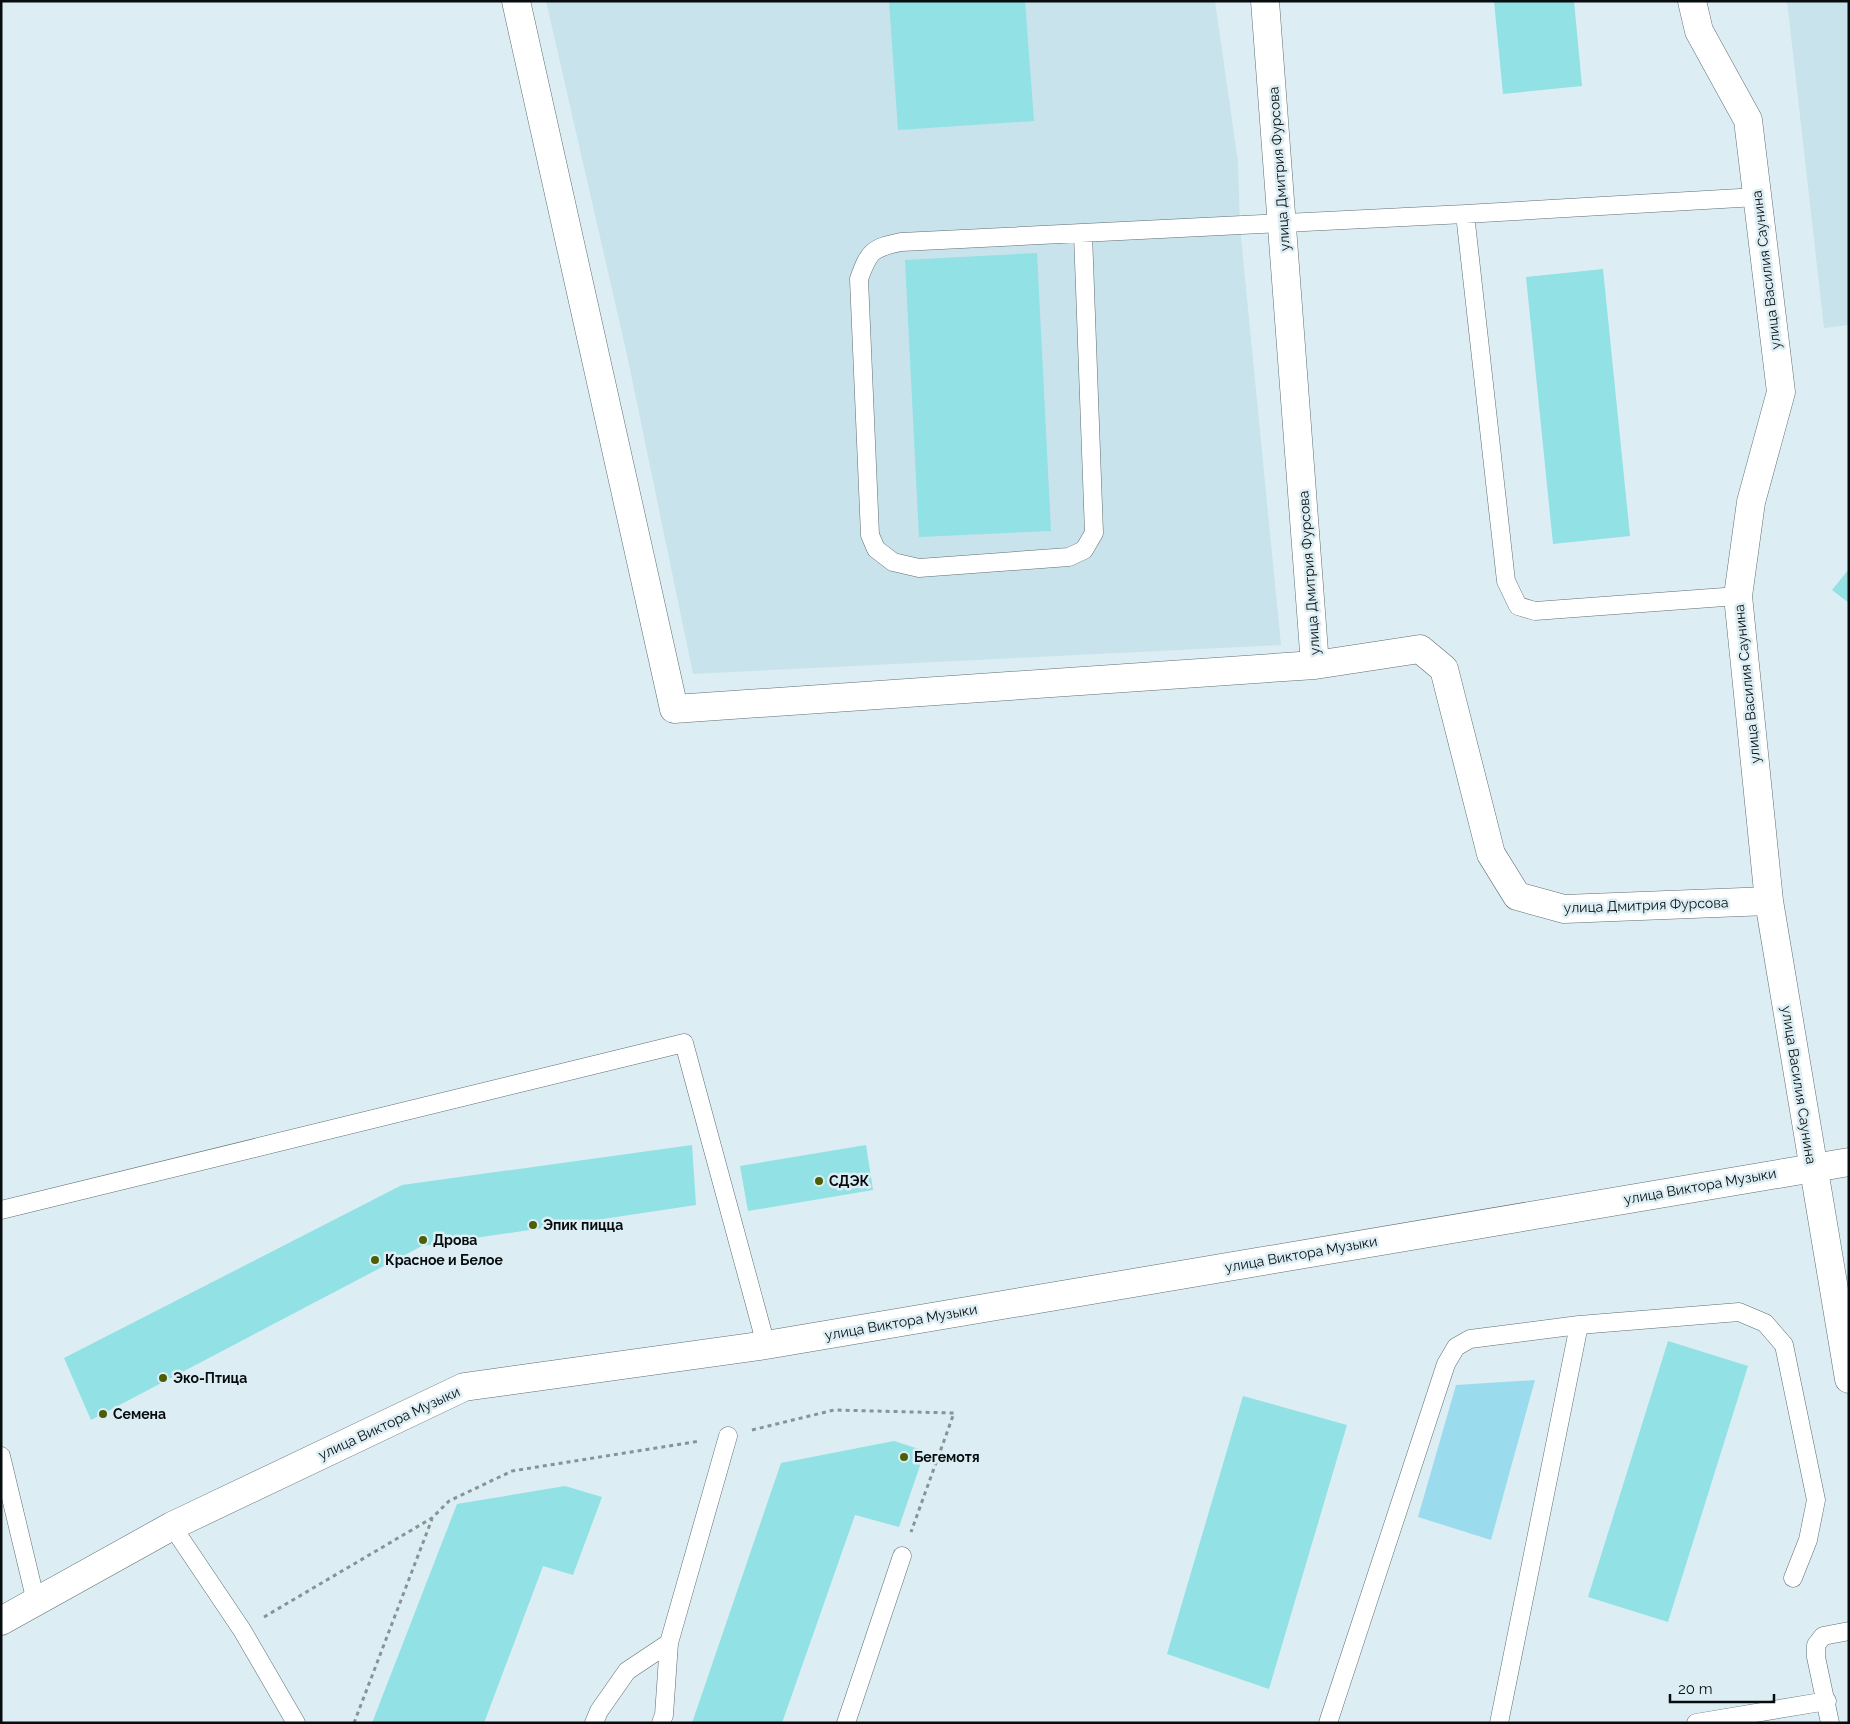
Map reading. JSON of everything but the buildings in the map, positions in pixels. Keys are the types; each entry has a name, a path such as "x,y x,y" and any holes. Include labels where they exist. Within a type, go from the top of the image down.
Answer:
{"street":[{"path":"516,1 674,709 1315,664"},
{"name":"улица Дмитрия Фурсова","path":"1266,1 1315,664 1420,649 1444,669 1491,854 1516,896 1564,909 1769,901"},
{"name":"улица Василия Саунина","path":"1692,1 1699,31 1748,120 1781,392 1751,502 1738,596 1769,901 1813,1167 1840,1272 1849,1379"},
{"name":"улица Виктора Музыки","path":"1,1621 172,1526 464,1387 766,1345 1849,1162"}],"lane":[{"path":"1083,234 1094,533 1084,550 1069,557 919,568 893,562 876,549 870,535 859,279 867,256 879,246 901,242 1283,225 1757,196"},
{"path":"1465,214 1506,581 1518,606 1535,611 1738,596"},
{"path":"1,1210 684,1044 766,1345"},
{"path":"1328,1723 1446,1364 1456,1347 1470,1338 1578,1326 1739,1312 1765,1324 1784,1345 1816,1500 1808,1540 1794,1578"},
{"path":"1499,1723 1578,1326"},
{"path":"661,1723 664,1715 669,1643 728,1436"},
{"path":"1,1456 36,1602"},
{"path":"172,1526 242,1630 296,1723"},
{"path":"846,1723 902,1556"},
{"path":"1830,1723 1827,1701 1816,1658 1816,1645 1823,1636 1849,1631"},
{"path":"594,1723 599,1711 626,1671 669,1643"},
{"path":"1696,1723 1827,1701"}],"path":[{"path":"242,1630 432,1518 449,1501 512,1471 728,1436 834,1410 954,1413 902,1556"},
{"path":"354,1723 432,1518"}],"shaded area":[{"path":"546,1 1215,1 1238,162 1240,227 1281,645 693,674 627,355"},
{"path":"1787,1 1849,1 1849,325 1824,328"},
{"path":"1535,1380 1491,1540 1418,1517 1456,1385"}],"place":[{"name":"СДЭК","path":"819,1181"},
{"name":"Эпик пицца","path":"533,1225"},
{"name":"Дрова","path":"423,1240"},
{"name":"Красное и Белое","path":"375,1260"},
{"name":"Эко-Птица","path":"163,1378"},
{"name":"Семена","path":"103,1414"},
{"name":"Бегемотя","path":"904,1457"}]}
